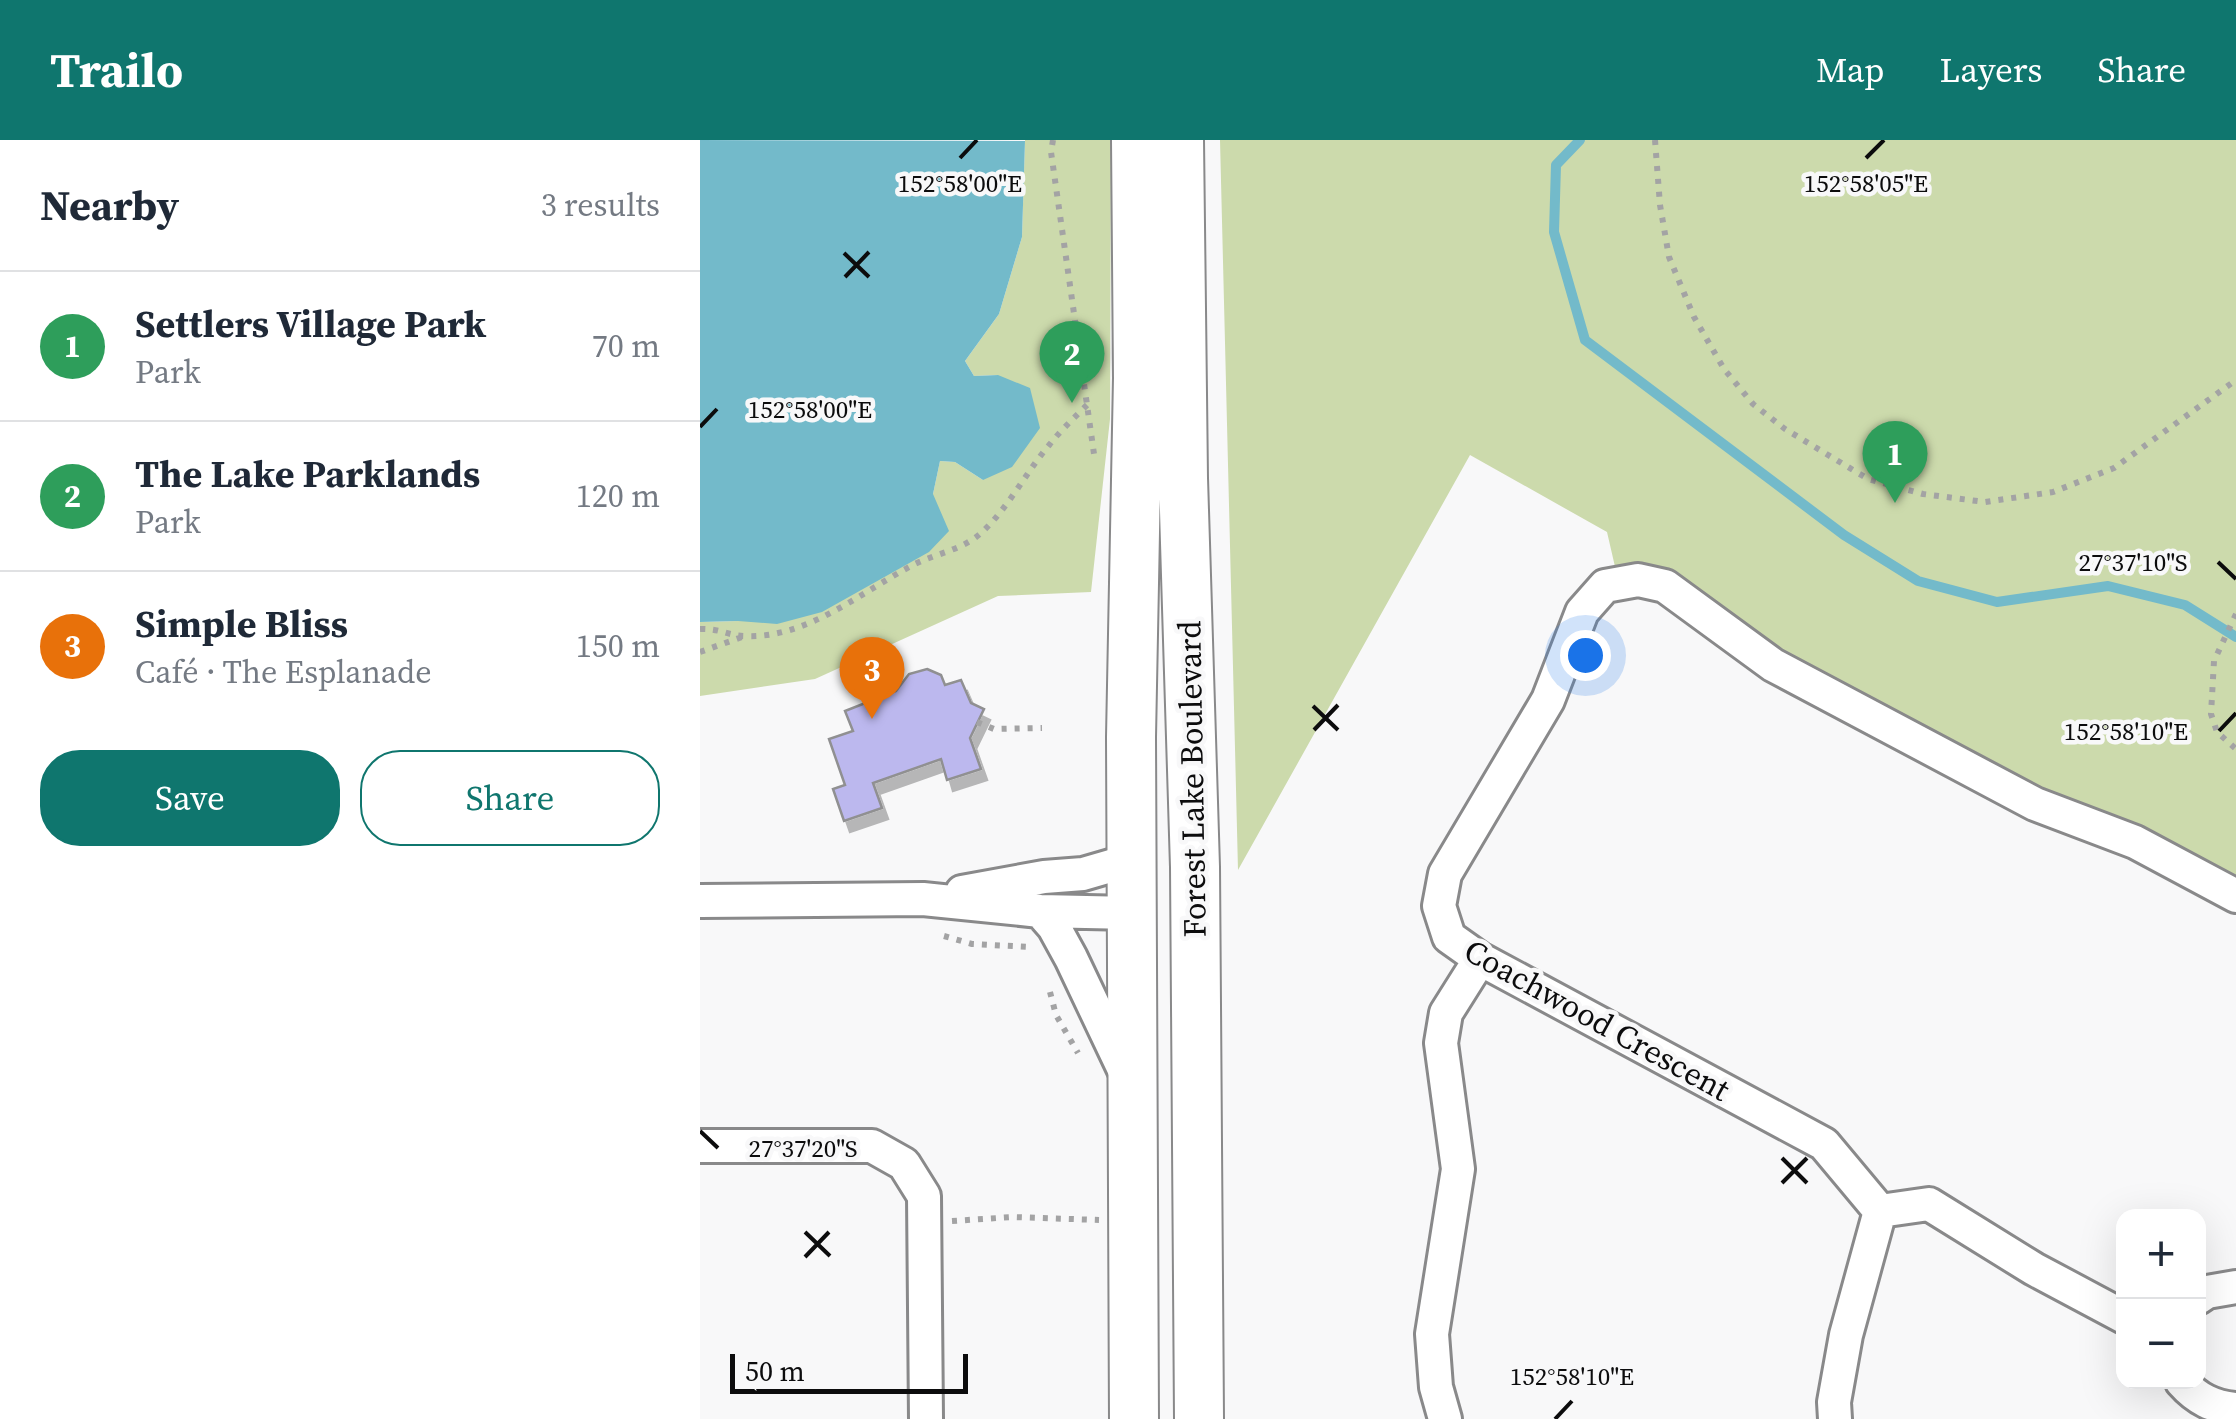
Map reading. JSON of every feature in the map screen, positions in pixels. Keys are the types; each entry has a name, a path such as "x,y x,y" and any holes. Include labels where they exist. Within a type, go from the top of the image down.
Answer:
{"main road":[{"name":"Forest Lake Boulevard","path":"1136,140 1138,378 1132,717 1164,888 1199,1419"},
{"name":"Forest Lake Boulevard","path":"1134,1419 1133,1090 1164,888 1183,478 1179,140"}],"street":[{"name":"Coachwood Crescent","path":"1880,1210 1824,1144 1480,958 1449,936 1439,906 1444,874 1548,700 1582,612 1605,586 1638,580 1665,586 1773,665 2035,804 2135,842 2236,896"},
{"path":"923,898 1083,874 1114,865 1164,888"},
{"path":"700,901 923,898 1040,911 1164,888"},
{"path":"1040,911 1054,926 1072,958 1133,1090"},
{"path":"1445,1419 1436,1387 1432,1334 1458,1169 1440,1043 1446,1013 1480,958"},
{"path":"700,1146 872,1146 904,1164 924,1196 926,1419"},
{"path":"1835,1419 1834,1402 1846,1335 1880,1210 1928,1204 2116,1313"},
{"path":"2206,1293 2236,1287"},
{"path":"2189,1389 2200,1400 2236,1409"}],"path":[{"path":"700,652 743,636 780,632 833,613 913,564 977,536 1050,443 1088,404 1050,140"},
{"path":"1655,140 1669,257 1694,318 1724,369 1753,404 1785,430 1868,480 1922,494 1985,502 2053,492 2114,468 2236,380"},
{"path":"2234,618 2214,662 2212,714 2218,732 2236,749"},
{"path":"700,629 716,628 743,636"},
{"path":"977,722 994,730 1042,728"},
{"path":"932,932 972,944 1036,948"},
{"path":"948,1233 952,1219 1013,1216 1108,1220"}],"green space":[{"path":"1025,140 1111,140 1110,419 1091,592 998,596 815,679 700,696 700,622 738,621 933,494 940,461 955,462 983,480 998,375 974,376 965,361 999,314 1022,237"},
{"path":"1220,140 2236,140 2236,896 2035,803 1665,586 1619,584 1607,532 1470,455 1238,870"}],"water":[{"path":"700,140 1025,141 1022,237 999,314 965,361 974,376 998,375 1030,388 1040,428 1012,467 983,480 955,462 940,461 933,494 949,531 929,552 822,612 777,624 700,622"}],"building":[{"path":"927,669 941,675 945,685 961,680 971,703 984,709 970,738 981,769 947,780 941,759 873,783 882,808 844,821 833,789 845,785 829,739 853,731 845,711 896,691 909,674"}],"waterway":[{"path":"1580,140 1556,165 1554,232 1585,340 1844,535 1918,581 1997,602 2108,586 2185,605 2236,637"}],"place":[{"name":"The Lake Parklands","path":"1072,403"},
{"name":"Settlers Village Park","path":"1895,503"},
{"name":"Simple Bliss","path":"872,719"}]}
